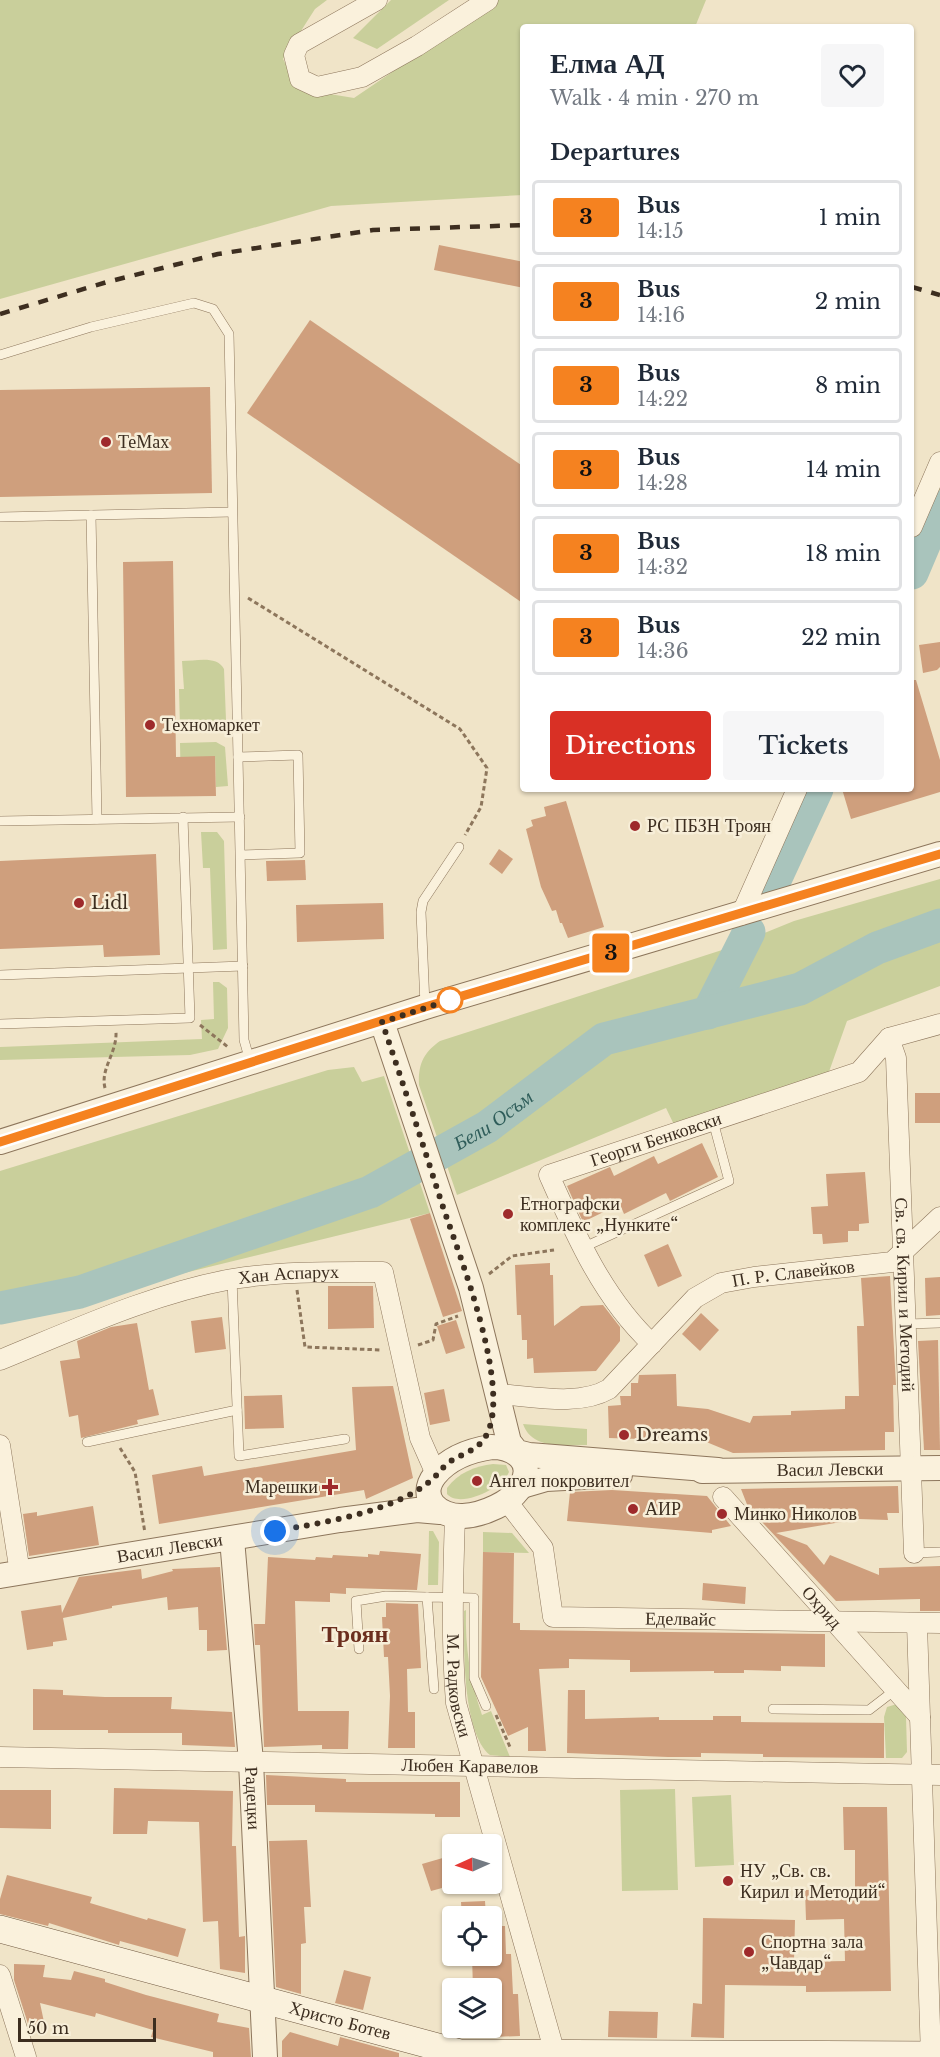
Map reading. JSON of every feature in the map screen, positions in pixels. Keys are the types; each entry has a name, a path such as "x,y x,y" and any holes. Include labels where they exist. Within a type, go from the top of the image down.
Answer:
{"main road":[{"name":"Христо Ботев","path":"0,1929 460,2053 934,2056"}],"street":[{"path":"377,0 299,44 294,55 300,79 317,87 362,77 417,46 488,0"},
{"path":"914,522 940,462"},
{"path":"741,915 796,792"},
{"path":"0,1142 425,1007 741,915 940,854"},
{"path":"382,1022 471,1288 505,1431 524,1462 526,1474 514,1493 478,1513 447,1514 431,1502 434,1478 457,1458 474,1451 506,1447 517,1452"},
{"path":"889,1038 940,1024"},
{"name":"Георги Бенковски","path":"652,1344 631,1325 582,1248 549,1175 859,1072 889,1038"},
{"name":"Св. св. Кирил и Методий","path":"889,1038 896,1058 914,1553"},
{"name":"П. Р. Славейков","path":"496,1394 580,1399 598,1396 609,1389 695,1298 721,1284 754,1277 892,1262 940,1217"},
{"name":"Хан Аспарух","path":"0,1360 99,1319 167,1295 232,1280 295,1274 383,1272 420,1438 434,1478"},
{"path":"474,1451 483,1441 492,1421 489,1360"},
{"path":"0,1445 10,1575"},
{"name":"Васил Левски","path":"517,1452 717,1470"},
{"name":"Васил Левски","path":"514,1493 546,1479 717,1470 940,1468"},
{"name":"Васил Левски","path":"340,1520 395,1501 434,1478"},
{"name":"Еделвайс","path":"514,1493 543,1548 553,1617 940,1623"},
{"name":"Охрид","path":"723,1497 920,1718"},
{"name":"Васил Левски","path":"10,1575 340,1520 417,1510 447,1514"},
{"name":"М. Радковски","path":"447,1514 456,1703 556,2055"},
{"name":"Радецки","path":"232,1539 251,1762 265,2057"},
{"path":"917,1624 920,1718 931,1775 934,2056"},
{"name":"Любен Каравелов","path":"0,1757 931,1775"},
{"path":"0,1975 26,2057"}],"lane":[{"path":"0,355 91,327 194,303 213,309 229,334 244,1040 249,1064"},
{"path":"0,517 232,512"},
{"path":"91,515 97,819"},
{"path":"238,757 297,755 300,853 241,855"},
{"path":"0,1024 190,1018 183,817"},
{"path":"0,820 240,817"},
{"path":"425,1007 421,912 423,901 459,847"},
{"path":"0,975 243,966"},
{"path":"582,1248 729,1181 713,1120"},
{"path":"232,1280 238,1456 345,1439"},
{"path":"906,1324 940,1323"},
{"path":"87,1442 237,1410"},
{"path":"914,1553 940,1552"},
{"path":"359,1649 356,1601 386,1596 474,1598 474,1678 486,1706"},
{"path":"427,1597 434,1689"},
{"path":"773,1709 868,1710 895,1690"}],"path":[{"path":"234,590 460,729 488,768 481,807 459,847"},
{"path":"190,1016 249,1064"},
{"path":"110,1107 102,1077 116,1045 115,1020"},
{"path":"471,1288 512,1256 554,1250"},
{"path":"295,1274 305,1347 400,1351"},
{"path":"433,1340 436,1324"},
{"path":"113,1436 135,1472 148,1552"},
{"path":"486,1706 494,1710 512,1750"}],"green space":[{"path":"0,0 327,0 315,9 283,59 299,89 354,98 498,0 706,0 696,24 520,24 520,195 331,206 0,299"},
{"path":"391,0 449,0 377,49 353,38"},
{"path":"940,465 940,523 914,584 914,526"},
{"path":"211,660 224,669 226,720 221,726 180,727 179,689 184,689 182,661"},
{"path":"216,742 225,747 228,786 216,787 215,756 181,793 180,743"},
{"path":"801,792 827,792 815,820 779,882 772,886 766,882"},
{"path":"201,832 217,832 224,841 227,949 213,950 210,868 203,868"},
{"path":"940,879 940,986 847,1021 825,1083 677,1131 666,1108 457,1195 419,1085 419,1071 423,1060 429,1050 440,1041 722,950 794,921"},
{"path":"213,982 219,982 227,988 228,1028 218,1049 190,1055 0,1060 0,1047 202,1039 201,1020 214,1019"},
{"path":"354,1067 362,1082 384,1076 430,1213 0,1318 0,1171 328,1070"},
{"path":"523,1424 587,1429 587,1445 559,1445 541,1442 527,1432"},
{"path":"506,1465 509,1472 499,1484 490,1490 481,1495 461,1499 447,1494 447,1488 462,1474 480,1466"},
{"path":"429,1531 433,1531 439,1542 438,1585 428,1585"},
{"path":"483,1532 512,1533 529,1553 483,1552"},
{"path":"466,1610 469,1663 478,1702 482,1715 491,1711 510,1757 490,1755 481,1744 474,1728 469,1709 465,1666 464,1611"},
{"path":"897,1704 906,1716 907,1752 902,1758 886,1758 884,1717 887,1707"},
{"path":"675,1789 678,1890 622,1891 620,1790"},
{"path":"731,1795 734,1865 695,1867 692,1797"}],"building":[{"path":"439,245 520,261 520,287 434,270"},
{"path":"310,320 520,464 520,601 247,413"},
{"name":"ТеМах","path":"210,387 212,493 0,497 0,390"},
{"name":"Техномаркет","path":"173,561 176,757 215,756 216,796 126,797 123,562"},
{"path":"940,642 940,667 937,670 923,673 919,645"},
{"path":"914,680 916,680 940,760 940,792 851,819 843,792 914,792"},
{"path":"566,801 604,927 568,938 556,910 552,911 541,887 526,829 533,826 531,820 546,816 544,807"},
{"path":"499,849 513,859 502,874 489,864"},
{"name":"Lidl","path":"156,854 160,955 104,957 103,945 0,949 0,861"},
{"path":"305,860 306,880 267,881 266,861"},
{"path":"383,903 384,939 297,942 296,905"},
{"path":"915,1093 940,1093 940,1123 915,1123"},
{"path":"702,1143 718,1177 670,1201 666,1193 624,1214 620,1204 583,1222 567,1186 610,1167 614,1176 654,1156 658,1164"},
{"path":"865,1172 869,1223 859,1224 859,1231 848,1231 848,1242 823,1244 822,1234 813,1234 811,1207 828,1206 826,1174"},
{"path":"430,1213 462,1311 443,1317 410,1219"},
{"path":"668,1244 682,1276 658,1287 644,1255"},
{"path":"550,1263 550,1275 553,1275 554,1326 581,1306 603,1305 620,1327 620,1341 596,1371 534,1373 533,1358 527,1359 527,1340 522,1340 521,1315 517,1315 515,1265"},
{"path":"890,1276 896,1385 893,1385 894,1432 885,1432 885,1450 733,1453 704,1441 609,1438 608,1406 621,1405 620,1396 631,1396 631,1383 638,1383 639,1375 676,1374 677,1406 708,1409 750,1423 753,1416 791,1415 791,1411 845,1409 845,1396 859,1396 857,1326 864,1326 861,1278"},
{"path":"940,1277 940,1315 926,1316 925,1278"},
{"path":"328,1286 373,1286 374,1328 328,1329"},
{"path":"701,1313 719,1330 700,1351 682,1334"},
{"path":"222,1317 226,1349 195,1353 191,1321"},
{"path":"456,1320 465,1348 446,1354 437,1326"},
{"path":"137,1323 149,1390 153,1389 159,1415 137,1420 138,1424 81,1438 78,1415 69,1417 60,1361 80,1358 77,1341 111,1327"},
{"path":"938,1340 940,1450 924,1450 918,1341"},
{"path":"393,1386 413,1478 366,1499 364,1490 159,1524 152,1475 202,1466 204,1476 356,1450 352,1387"},
{"path":"444,1389 450,1421 430,1425 424,1393"},
{"path":"282,1395 284,1428 245,1429 244,1396"},
{"path":"898,1486 899,1513 887,1513 888,1520 859,1519 776,1533 807,1545 824,1565 830,1555 879,1575 879,1568 940,1566 940,1611 920,1611 920,1599 836,1601 748,1507 741,1489"},
{"name":"АИР","path":"612,1490 707,1496 731,1526 712,1530 712,1533 567,1521 570,1492"},
{"path":"93,1506 99,1545 29,1556 23,1514 37,1512 37,1516"},
{"path":"380,1551 421,1554 417,1590 346,1588 346,1594 330,1593 330,1602 295,1601 298,1711 349,1711 348,1749 322,1749 322,1745 264,1747 260,1645 255,1645 254,1624 265,1624 268,1557 315,1560 316,1557 332,1558 333,1555 368,1557 368,1554 379,1555"},
{"path":"483,1552 514,1553 513,1623 520,1623 520,1630 825,1634 825,1667 781,1666 781,1671 744,1670 744,1673 630,1672 630,1660 569,1659 569,1668 539,1669 546,1751 528,1751 528,1727 508,1736 481,1677"},
{"path":"220,1567 227,1650 207,1651 207,1630 199,1630 198,1607 168,1610 167,1597 112,1606 112,1608 63,1618 67,1640 53,1642 53,1646 27,1650 21,1611 61,1605 62,1613 79,1577 141,1569 142,1579 173,1571 172,1569"},
{"path":"703,1583 746,1587 745,1604 702,1600"},
{"path":"386,1603 418,1604 421,1668 407,1669 408,1712 415,1712 415,1748 388,1748 390,1696 388,1657 384,1657 382,1617 386,1617"},
{"path":"33,1689 63,1690 63,1695 172,1697 171,1709 232,1712 235,1747 182,1745 182,1733 33,1730"},
{"path":"568,1690 585,1690 585,1719 659,1717 659,1720 713,1720 713,1716 741,1716 741,1722 884,1723 884,1758 763,1757 763,1754 701,1753 701,1757 668,1757 567,1753"},
{"path":"266,1775 346,1779 346,1782 460,1782 460,1817 435,1817 435,1814 315,1812 315,1805 267,1805"},
{"path":"114,1788 233,1791 232,1846 236,1846 239,1937 245,1936 245,1973 220,1969 218,1921 203,1922 199,1822 148,1821 147,1834 113,1834"},
{"path":"0,1790 51,1790 51,1829 0,1828"},
{"path":"843,1807 887,1807 891,1991 806,1992 806,1986 725,1985 724,2038 691,2037 693,2003 702,2004 703,1918 795,1920 794,1962 845,1961 844,1919 806,1920 805,1890 855,1889 855,1850 844,1850"},
{"path":"307,1840 311,1907 304,1907 306,1943 301,1944 301,1994 276,1987 269,1841"},
{"path":"442,1858 442,1888 431,1891 422,1864"},
{"path":"7,1875 92,1897 90,1903 186,1929 178,1957 120,1941 119,1945 49,1923 48,1926 0,1914 0,1899"},
{"path":"485,1901 485,1906 461,1906 461,1902"},
{"path":"502,1926 505,1926 506,1954 511,1954 513,1994 518,1994 520,2036 502,2037 502,1978 473,1978 472,1966 502,1966"},
{"path":"14,1964 45,1965 43,1977 71,1980 74,1971 105,1979 105,1982 146,1995 219,2014 217,2022 249,2028 251,2057 213,2057 213,2052 151,2037 153,2030 96,2013 95,2017 40,2003 44,2022 30,2030 14,1980"},
{"path":"344,1970 371,1977 363,2010 335,2003"},
{"path":"609,2011 658,2012 657,2038 608,2037"},
{"path":"290,2032 338,2046 340,2037 399,2053 399,2057 282,2057 282,2041"}],"waterway":[{"path":"914,568 940,507"},
{"path":"774,882 816,792"},
{"name":"Бели Осъм","path":"0,1308 80,1292 370,1192 487,1127 604,1039 800,989 877,948 940,925"},
{"path":"708,1013 749,932"}],"railway":[{"path":"0,314 107,282 218,254 373,230 520,225"},
{"path":"914,288 940,295"}],"bus line":[{"name":"3","path":"0,1142 425,1007 741,915 940,854"}],"place":[{"name":"ТеМах","path":"106,442"},
{"name":"Техномаркет","path":"150,725"},
{"name":"РС ПБЗН Троян","path":"635,826"},
{"name":"Lidl","path":"79,903"},
{"name":"Етнографски комплекс „Нунките“","path":"508,1214"},
{"name":"Dreams","path":"624,1435"},
{"name":"Ангел покровител","path":"477,1481"},
{"name":"Марешки","path":"330,1487"},
{"name":"АИР","path":"633,1509"},
{"name":"Минко Николов","path":"722,1514"},
{"name":"НУ „Св. св. Кирил и Методий“","path":"728,1881"},
{"name":"Спортна зала „Чавдар“","path":"749,1952"}],"district":[{"name":"Троян","path":"355,1633"}],"route":[{"path":"275,1531 340,1520 413,1493 431,1482 446,1465 474,1451 483,1441 492,1421 489,1360 477,1309 382,1022 450,1000"}]}
